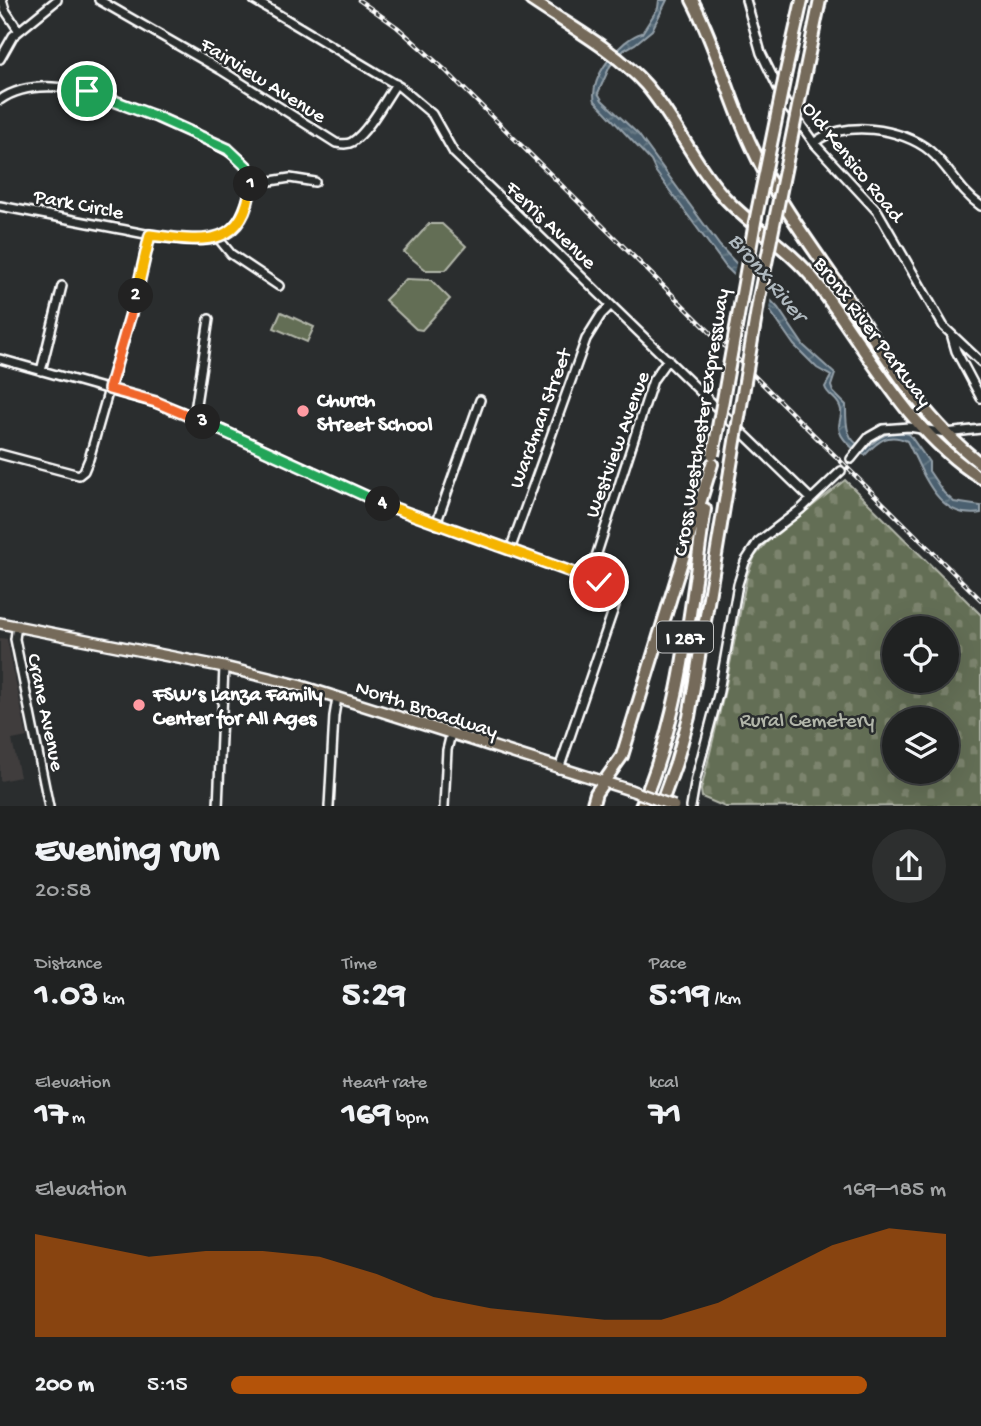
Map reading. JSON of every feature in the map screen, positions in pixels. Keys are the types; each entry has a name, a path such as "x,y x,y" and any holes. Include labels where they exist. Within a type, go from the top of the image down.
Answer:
{"highway":[{"name":"Bronx River Parkway","path":"531,0 602,48 629,69 654,95 699,165 726,199 788,251 810,275 880,374 925,431 953,459 981,478"},
{"name":"Bronx River Parkway","path":"692,0 712,42 750,143 775,192 916,398 946,433 981,464"},
{"name":"Cross Westchester Expressway","path":"641,806 660,757 672,712 712,459 754,222 802,0"},
{"name":"Cross Westchester Expressway","path":"660,806 677,763 689,717 759,298 820,0"},
{"path":"592,806 596,793 622,756 712,459"}],"main road":[{"name":"North Broadway","path":"0,623 224,667 298,685 675,806"}],"street":[{"path":"2,0 5,10 19,31"},
{"path":"0,59 7,44 19,31 57,0"},
{"name":"Fairview Avenue","path":"99,0 221,70 327,139 339,144 353,141 396,84"},
{"name":"Ferris Avenue","path":"254,0 396,84 432,114 454,153 463,163 811,499"},
{"name":"Old Kensico Road","path":"746,0 754,33 770,75 786,104 814,143 878,212 944,327 981,362"},
{"path":"0,100 22,91 47,88 87,91 228,149 247,167 251,184 242,214 231,229 218,238 231,254 279,286"},
{"path":"814,143 830,133 851,129 889,132 911,139 930,151 962,190 981,206"},
{"path":"251,184 290,178 315,181"},
{"name":"Park Circle","path":"0,206 150,235 205,240 218,238"},
{"path":"0,454 51,468 82,473 89,459 134,302 150,235"},
{"path":"41,371 62,286"},
{"name":"Wardman Street","path":"510,550 586,340 611,304"},
{"path":"194,417 209,319"},
{"name":"Old Kensico Road","path":"952,336 956,351 981,398"},
{"path":"0,359 156,402 361,495 589,578 607,587 613,595 615,605 559,769"},
{"name":"Westview Avenue","path":"589,578 653,380 668,359"},
{"path":"436,524 480,400"},
{"path":"853,457 874,433 883,429 909,427 946,433 981,429"},
{"path":"691,806 719,691 738,584 745,562 758,542 841,471"},
{"name":"Crane Avenue","path":"17,625 15,639 49,806"},
{"path":"218,806 224,667"},
{"path":"329,806 337,698"},
{"path":"444,806 447,750 451,734"}],"shaded area":[{"path":"0,638 7,639 27,737 12,740 20,777 0,781"}],"green space":[{"path":"429,224 442,224 466,246 446,270 426,270 404,252"},
{"path":"406,279 431,280 450,299 422,330 416,329 385,300"},
{"path":"281,312 314,327 307,342 274,328"},
{"name":"Rural Cemetery","path":"845,480 981,615 981,806 723,806 702,797 701,790 725,690 747,576 755,556 766,543"}],"water":[{"path":"659,0 667,0 652,30 624,50 610,66 598,93 602,100 638,134 720,246 778,308 804,346 835,374 831,386 833,392 846,405 847,425 854,441 865,449 885,435 909,434 929,462 929,471 944,493 954,502 981,506 981,513 966,513 942,502 926,479 907,441 894,437 884,439 865,455 848,444 840,431 840,406 825,387 831,376 817,368 794,345 768,308 726,267 656,172 651,161 595,101 596,82 601,71 616,51 642,33 658,8"}],"pier":[{"path":"737,259 772,296 769,315 733,279"}],"railway":[{"path":"359,0 397,27 445,70 981,600"}],"place":[{"name":"Church Street School","path":"303,411"},
{"name":"FSW’s Lanza Family Center for All Ages","path":"139,705"}],"route":[{"path":"87,91 157,117 228,149 241,159 251,179 250,192 242,214 225,235 205,240 150,235 109,389 182,412 386,505 599,582"}],"water label":[{"name":"Bronx River","path":"769,276"}]}
